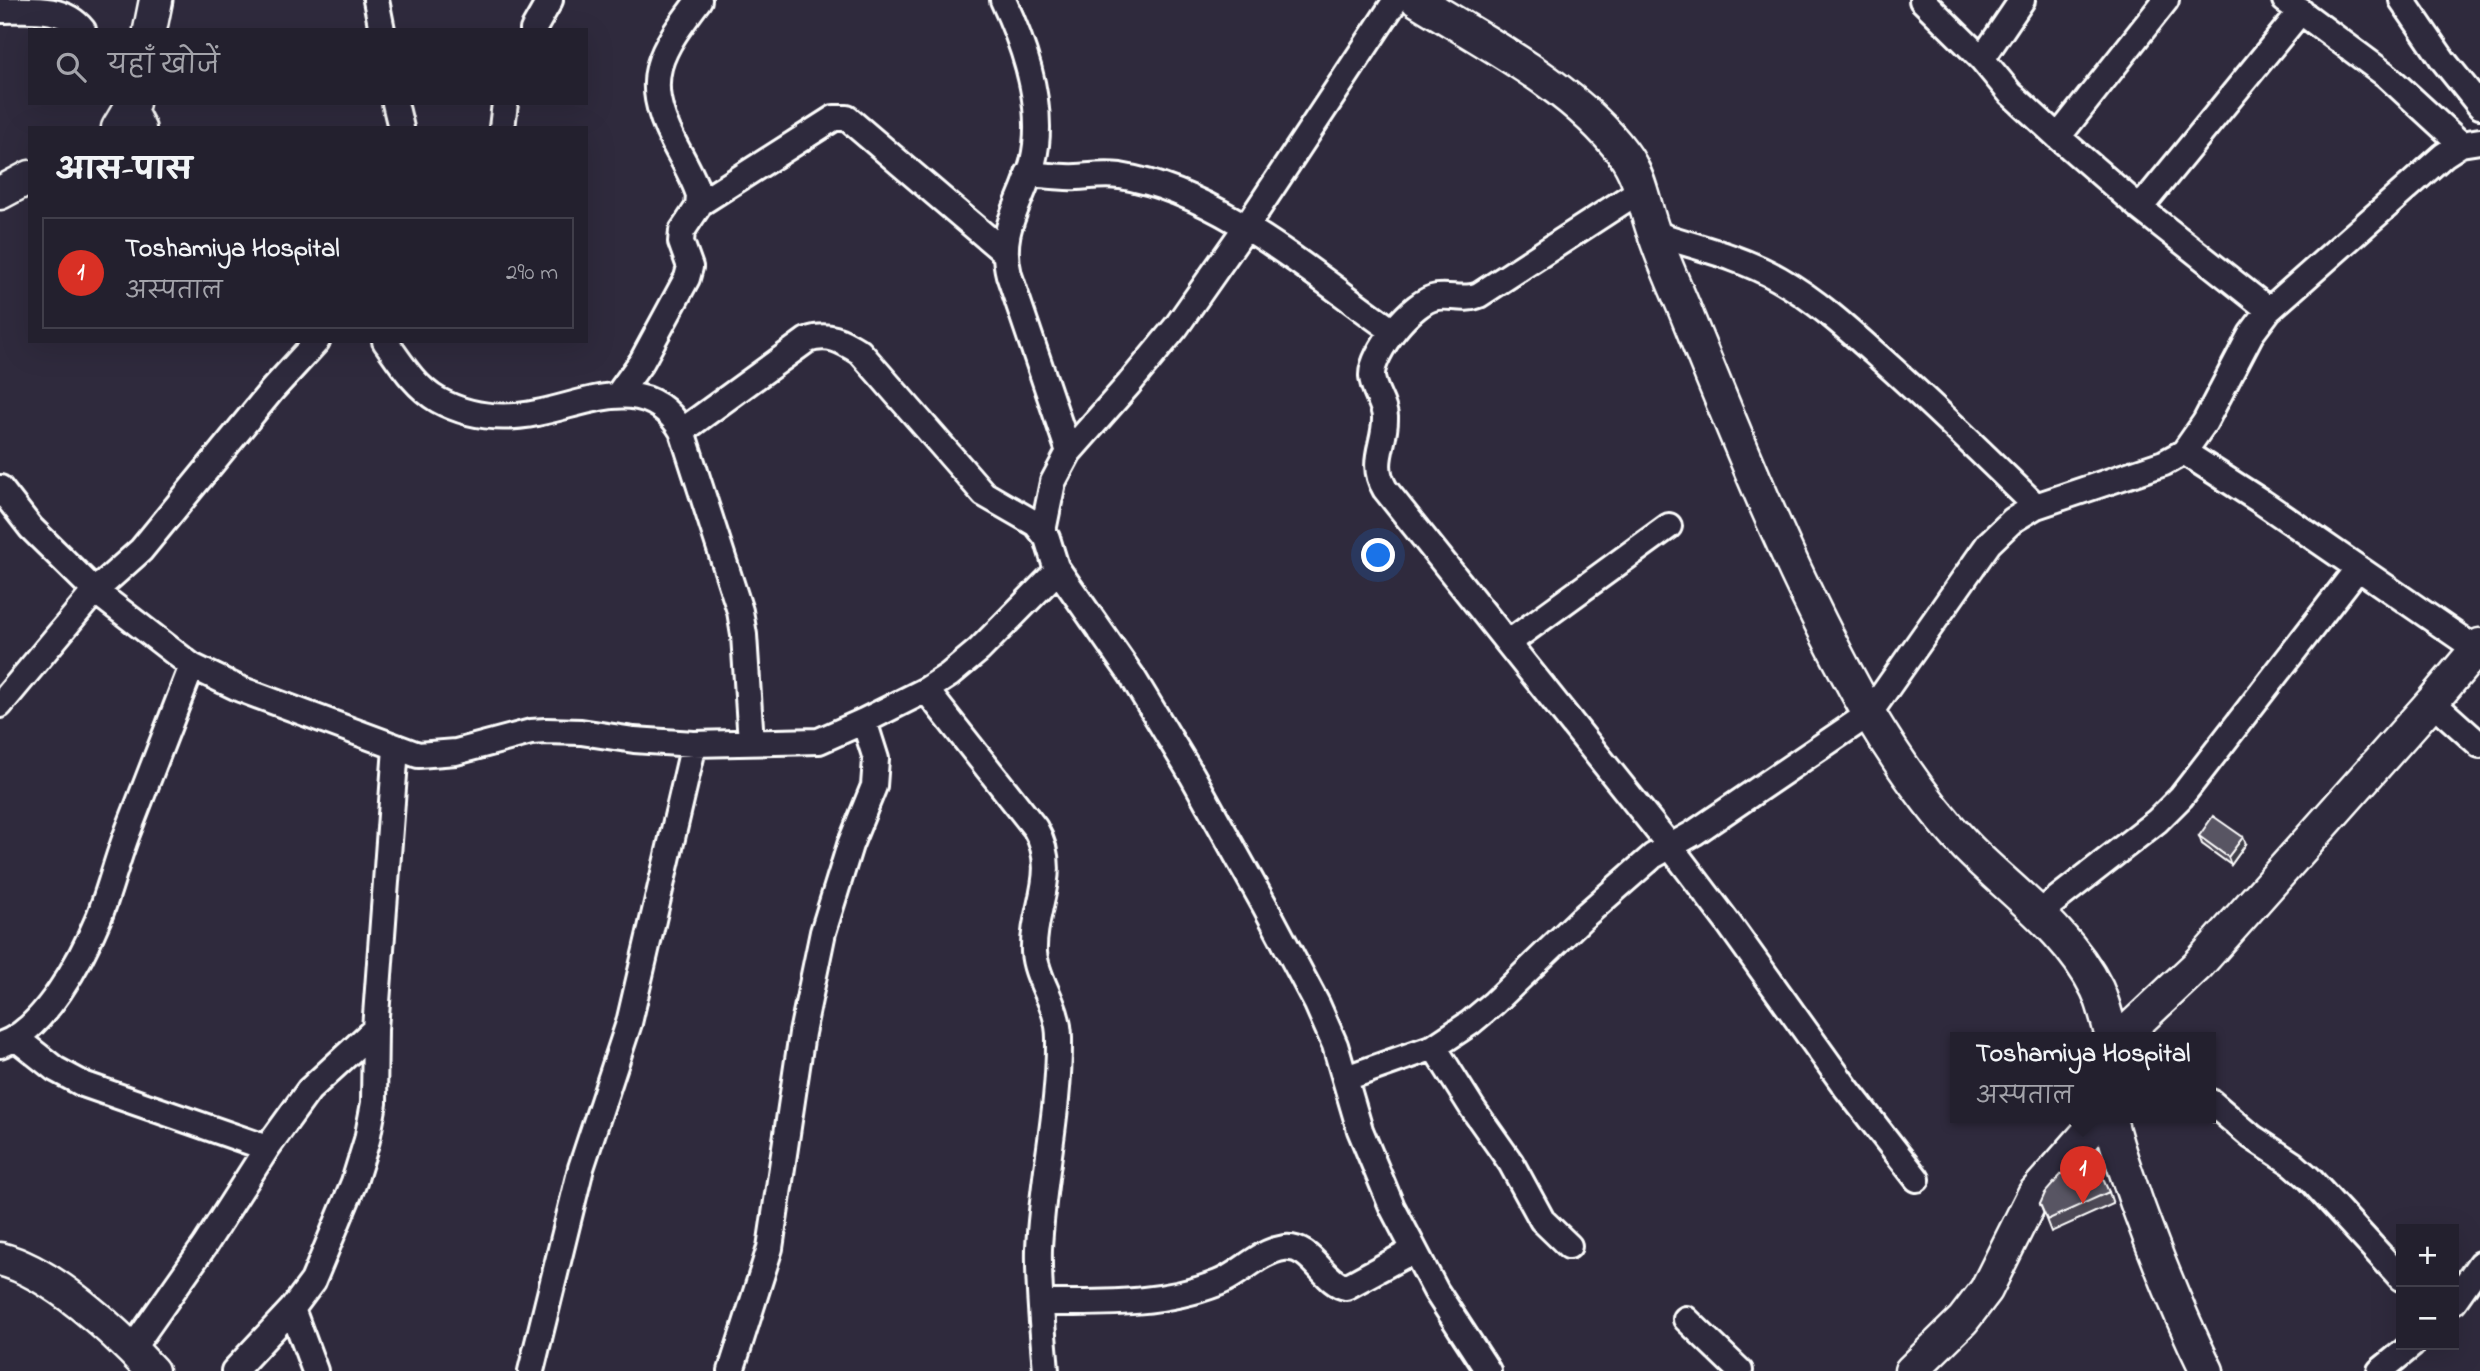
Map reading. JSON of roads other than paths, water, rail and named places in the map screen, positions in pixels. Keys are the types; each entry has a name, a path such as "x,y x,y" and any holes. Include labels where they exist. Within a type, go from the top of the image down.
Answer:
{"street":[{"path":"150,28 156,0"},
{"path":"376,0 382,28"},
{"path":"534,28 550,0"},
{"path":"699,0 670,39 656,80 659,109 696,188 699,204"},
{"path":"1003,0 1028,62 1035,102 1036,142 1028,174 1006,232 1004,253 1069,452"},
{"path":"1043,531 1053,482 1069,452 1176,327 1246,227 1396,0"},
{"path":"1417,0 1559,90 1604,131 1624,154 1642,189 1653,233 1731,425 1782,540 1869,714 1942,819 1969,849 2039,913 2073,953 2122,1032"},
{"path":"1922,0 1982,59 2010,93 2059,137 2140,208 2269,310"},
{"path":"1982,59 2022,0"},
{"path":"2059,137 2166,0"},
{"path":"2402,0 2443,60 2480,106"},
{"path":"1346,1079 1434,1047 1482,1013 1637,869 1869,714 1989,543 2013,520 2036,506 2164,463 2184,452 2205,422 2251,334 2269,310 2417,177 2444,155 2470,143 2386,75 2293,6 2140,208"},
{"path":"0,10 38,10 64,15 77,22 82,28"},
{"path":"395,105 401,126"},
{"path":"502,126 505,105"},
{"path":"619,393 642,361 688,278 690,267 681,242 682,230 699,204 834,118 847,118 1004,253"},
{"path":"1028,174 1073,177 1101,174 1134,179 1203,202 1246,227 1394,331"},
{"path":"0,193 28,178"},
{"path":"1642,189 1479,295 1469,298 1436,297 1413,309 1394,331 1373,370 1374,385 1385,416 1377,474 1385,489 1670,846 1917,1179"},
{"path":"1653,233 1741,260 1780,279 1803,295 1853,334 1938,409 2036,506"},
{"path":"682,431 798,345 816,338 830,337 841,340 860,352 984,494 1037,524 1043,531 1058,570 1132,676 1205,798 1317,1004 1346,1079 1360,1130 1392,1207 1453,1319 1488,1371"},
{"path":"0,705 94,591 141,550 272,390 315,343"},
{"path":"387,343 423,389 444,403 476,415 512,417 536,414 619,393 654,403 673,417 682,431 740,611 751,742"},
{"path":"2128,1032 2197,965 2478,647 2184,452"},
{"path":"0,488 31,528 94,591 192,666 240,690 418,755 456,752 531,732 561,730 634,740 694,744 819,741 926,690 949,675 979,650 1058,570"},
{"path":"1508,643 1669,526"},
{"path":"2039,913 2157,821 2181,797 2358,568"},
{"path":"192,666 123,844 99,917 76,961 41,1017 8,1042 83,1084 267,1148"},
{"path":"926,690 1035,828 1042,839 1045,855 1046,887 1034,954 1057,1017 1059,1038 1057,1098 1040,1249 1045,1371"},
{"path":"2432,702 2480,745"},
{"path":"731,1371 770,1248 802,1033 822,933 846,856 874,786 876,759 864,721"},
{"path":"531,1371 581,1168 629,1023 694,744"},
{"path":"234,1371 292,1309 313,1281 354,1182 367,1140 374,1103 374,1029 396,748"},
{"path":"0,1259 53,1282 142,1360 205,1245 267,1148 317,1081 374,1029"},
{"path":"1434,1047 1511,1163 1537,1214 1551,1231 1569,1246"},
{"path":"2216,1106 2252,1137 2309,1178 2396,1273"},
{"path":"1911,1371 1964,1320 1986,1290 2034,1194 2097,1123"},
{"path":"2111,1123 2143,1221 2183,1322 2207,1371"},
{"path":"1042,1303 1138,1301 1179,1294 1218,1283 1260,1256 1284,1248 1292,1248 1310,1257 1338,1284 1346,1287 1414,1250"},
{"path":"2459,1294 2480,1264"},
{"path":"292,1309 315,1371"},
{"path":"1686,1319 1740,1371"},
{"path":"2380,1371 2407,1350"}],"place":[{"name":"Toshamiya Hospital","path":"2083,1204"}]}
